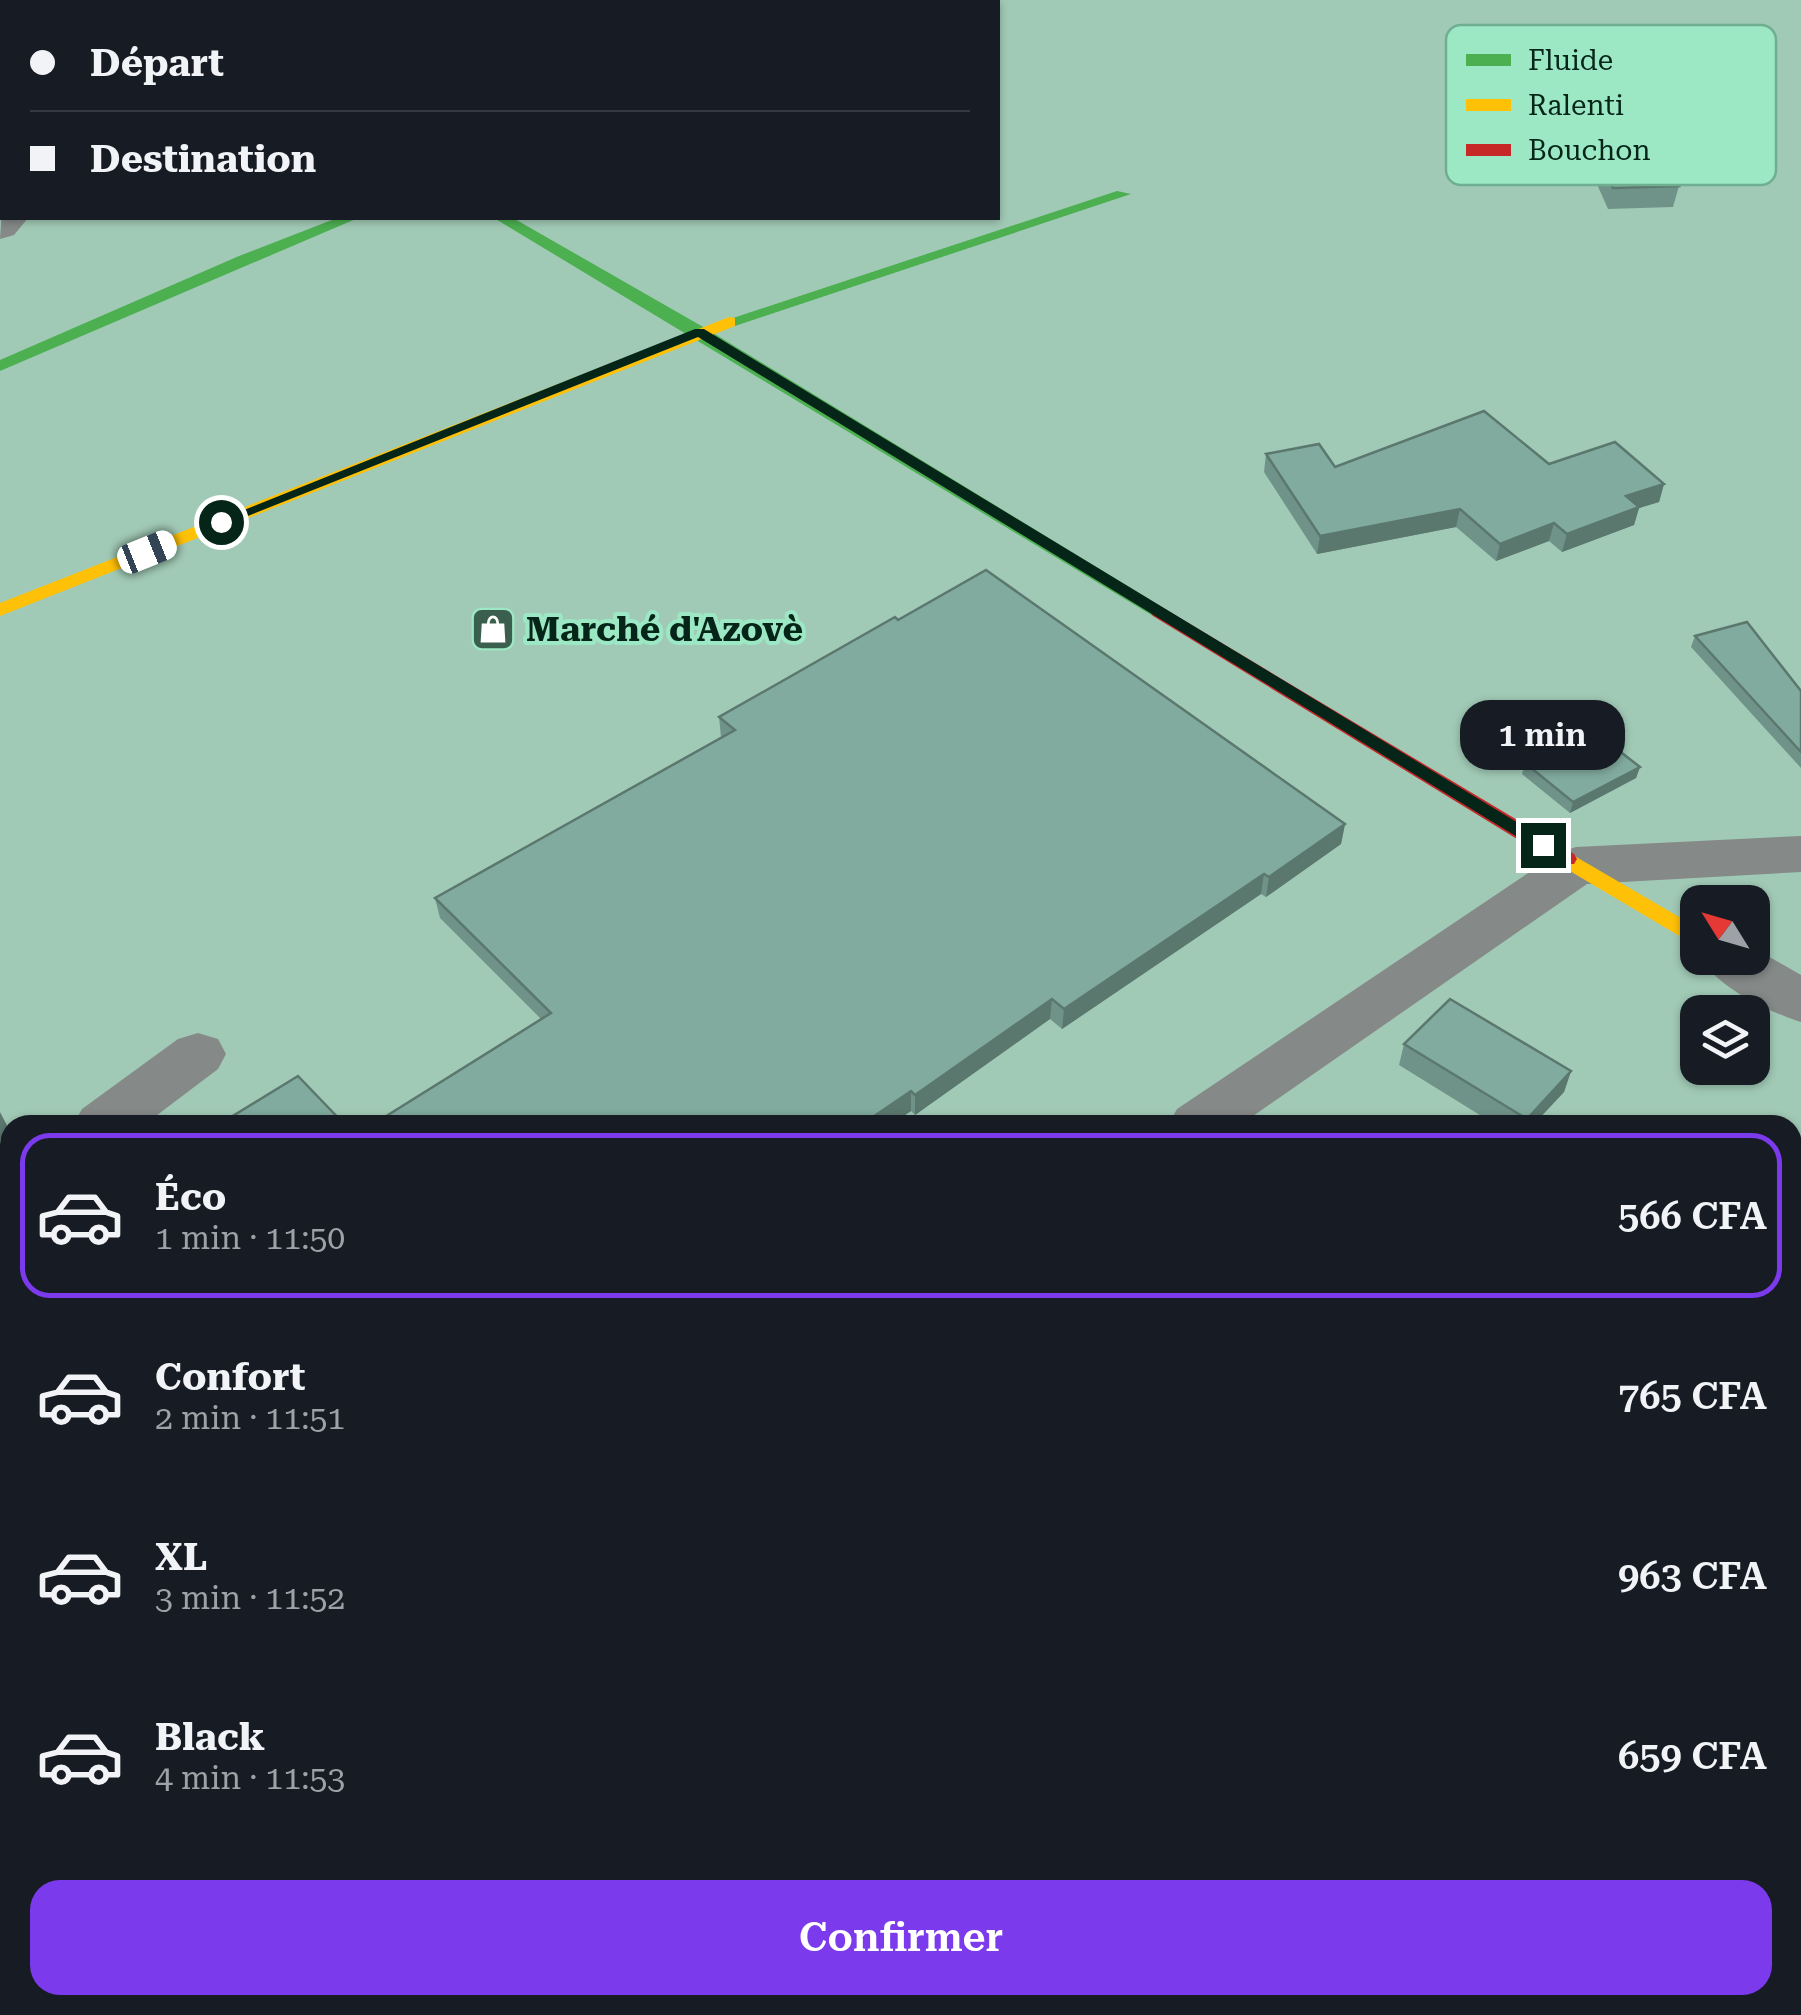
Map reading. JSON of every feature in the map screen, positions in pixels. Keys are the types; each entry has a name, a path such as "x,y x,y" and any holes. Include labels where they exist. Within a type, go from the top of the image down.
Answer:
{"street":[{"path":"0,610 699,332 1123,194"},
{"path":"0,366 245,259 345,220"},
{"path":"505,220 699,332 1680,928"},
{"path":"1218,1115 1576,866 1801,854"},
{"path":"1757,975 1801,1001"},
{"path":"116,1115 198,1054"}],"building":[{"path":"1612,185 1679,186 1613,188"},
{"path":"1484,411 1549,464 1615,442 1664,484 1626,496 1639,507 1567,534 1554,523 1500,544 1460,509 1320,536 1266,454 1319,444 1335,467"},
{"path":"986,570 1345,824 1064,1009 1052,999 915,1095 911,1091 876,1115 388,1115 551,1013 435,898 735,730 719,717 895,617 898,620"},
{"path":"1747,622 1801,691 1801,752 1695,636"},
{"path":"1591,729 1640,767 1573,802 1525,763"},
{"path":"1450,999 1571,1071 1531,1115 1520,1115 1404,1044"},
{"path":"298,1076 335,1115 234,1115"}],"traffic: fast":[{"path":"729,322 1123,194"},
{"path":"0,366 245,259 345,220"},
{"path":"505,220 699,332 1160,612"}],"traffic: slow":[{"path":"0,610 729,322"},
{"path":"1566,859 1680,928"}],"traffic: jam":[{"path":"1160,612 1566,859"}],"place":[{"name":"Marché d'Azovè","path":"493,629"}],"route":[{"path":"221,522 699,332 1543,845"}]}
